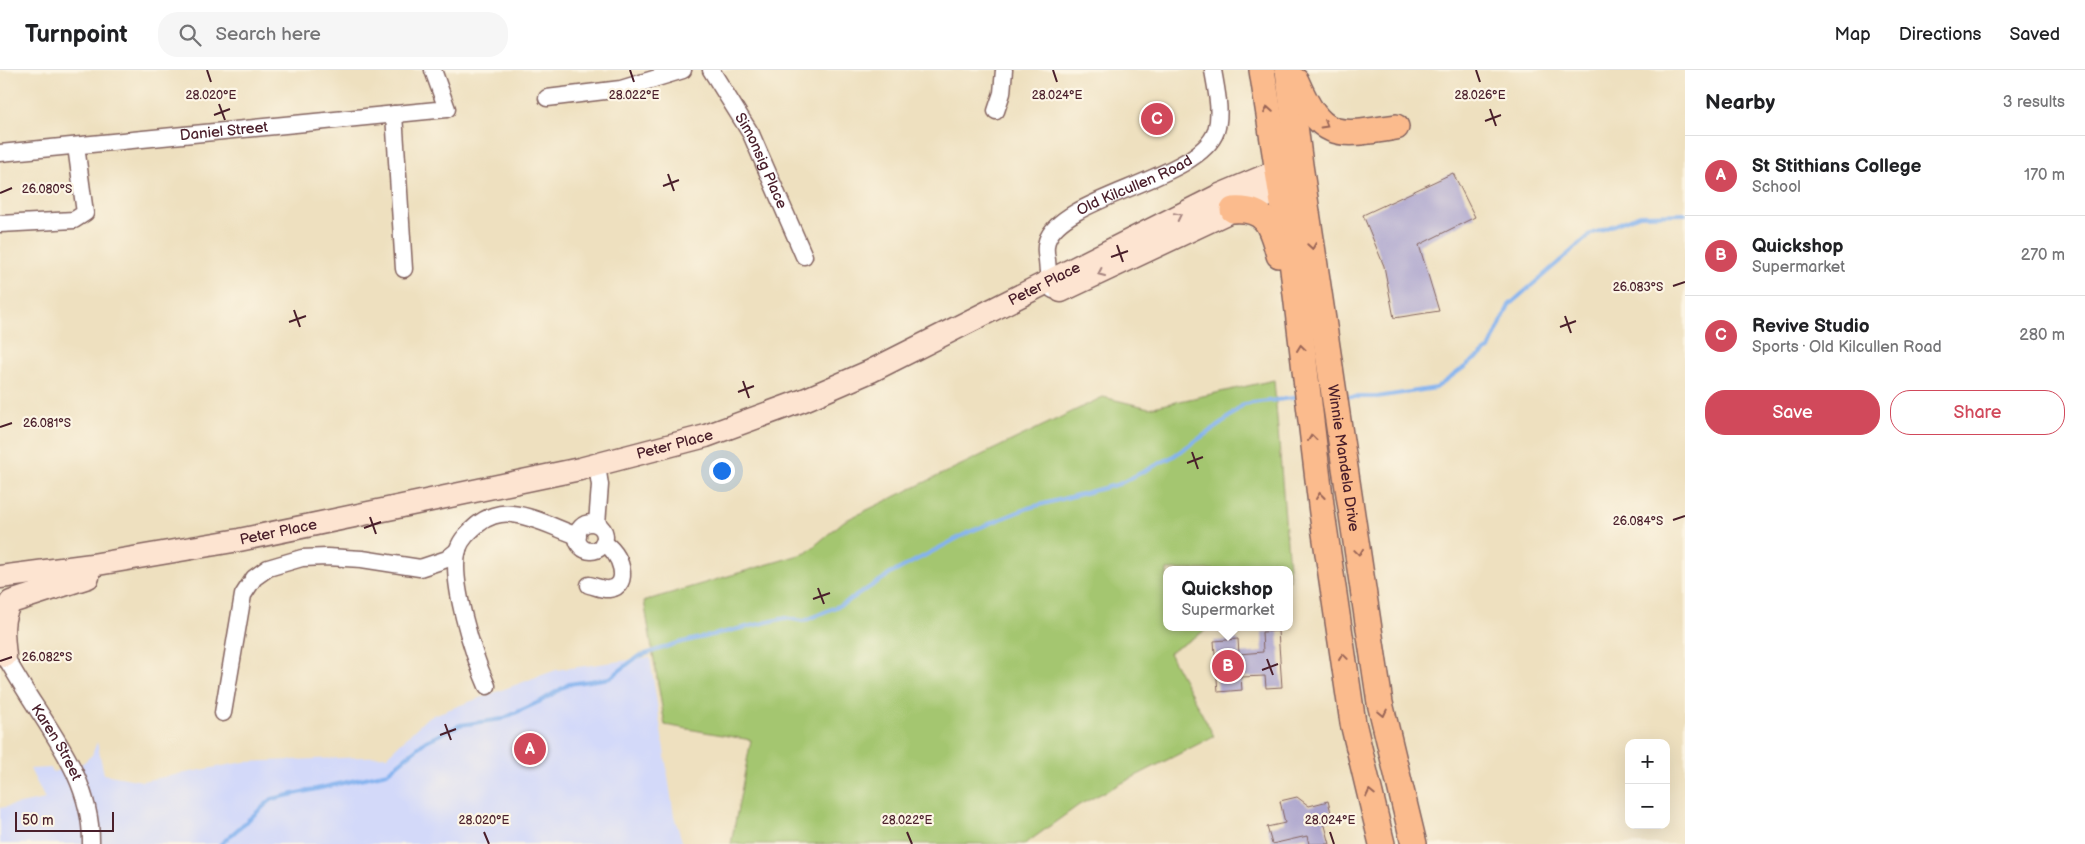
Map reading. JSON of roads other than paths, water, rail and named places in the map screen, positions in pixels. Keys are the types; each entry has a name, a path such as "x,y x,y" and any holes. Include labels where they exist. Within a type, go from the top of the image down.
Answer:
{"main road":[{"name":"Winnie Mandela Drive","path":"1262,70 1290,178 1331,373 1380,703 1414,844"},
{"name":"Winnie Mandela Drive","path":"1290,70 1292,261 1304,377 1353,723 1382,844"},
{"path":"1290,70 1308,108 1318,122 1331,130 1351,134 1396,127"},
{"name":"Peter Place","path":"1052,287 1232,210 1290,178"},
{"name":"Peter Place","path":"0,591 88,577 598,471 644,459 716,447 804,414 1052,287 1212,200 1290,178"},
{"path":"1232,210 1246,209 1256,212 1268,223 1298,320"},
{"name":"Peter Place","path":"0,577 101,563 239,540 598,471"},
{"path":"3,652 2,615 11,602 88,577"}],"street":[{"name":"Daniel Street","path":"0,152 447,109 433,70"},
{"path":"548,98 622,89 684,70"},
{"name":"Simonsig Place","path":"711,70 751,134 804,256"},
{"path":"996,112 1002,93 1004,70"},
{"name":"Old Kilcullen Road","path":"1052,287 1047,242 1057,225 1074,214 1184,162 1205,148 1216,130 1217,122 1218,103 1214,70"},
{"path":"394,114 404,269"},
{"path":"0,224 81,218 85,213 76,146"},
{"path":"597,524 584,525 578,536 581,546 587,550 595,550 603,543 604,532 597,524 598,471"},
{"path":"223,713 243,595 254,578 268,568 302,558 327,557 362,559 410,568 429,566 447,559 458,550 466,534 480,522 496,515 512,513 578,536"},
{"path":"589,585 608,590 616,587 620,582 622,571 619,557 613,548 603,543"},
{"path":"458,550 457,576 471,647 487,686"},
{"path":"429,566 457,576"},
{"name":"Karen Street","path":"3,652 54,732 81,785 90,813 91,844"}],"waterway":[{"path":"1343,397 1377,397 1436,388 1489,349 1509,305 1591,234 1640,215 1685,214"},
{"path":"221,844 272,799 387,773 426,741 460,725 502,719 541,701 569,684 610,678 637,657 674,644 785,618 804,621 845,603 892,573 969,532 1028,508 1119,484 1172,457 1222,423 1244,404 1301,397"}],"place":[{"name":"Revive Studio","path":"1157,119"},
{"name":"Quickshop","path":"1228,666"},
{"name":"St Stithians College","path":"530,749"}]}
